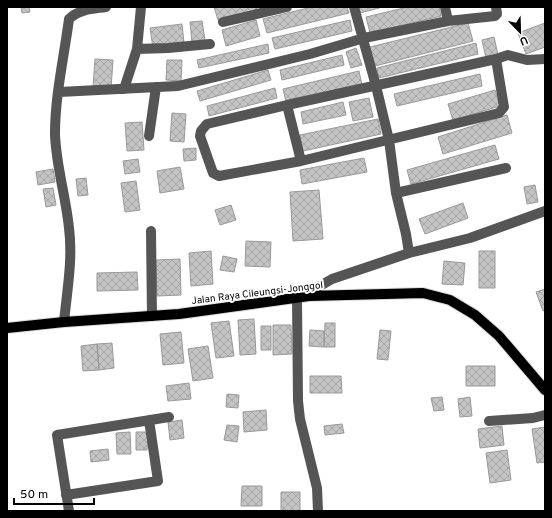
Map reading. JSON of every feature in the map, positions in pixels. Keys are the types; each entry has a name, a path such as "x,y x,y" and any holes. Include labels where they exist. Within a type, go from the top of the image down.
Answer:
{"main road":[{"name":"Jalan Raya Cileungsi-Jonggol","path":"7,328 64,322 179,314 297,299 309,296 423,292 450,300 475,315 499,336 545,390"}],"street":[{"path":"64,322 70,264 70,246 69,228 55,136 59,92 69,19 82,11 106,7"},
{"path":"124,89 137,49 141,7"},
{"path":"223,22 287,7"},
{"path":"354,7 364,38 389,140 396,193 409,253"},
{"path":"445,7 448,20"},
{"path":"59,92 178,86 310,54 364,38 448,20 495,16 497,14 496,7"},
{"path":"137,49 210,44"},
{"path":"496,59 504,107 499,113 301,161 219,176 213,173 200,136 201,131 207,124 496,59 508,55 527,60 545,59"},
{"path":"149,136 156,87"},
{"path":"287,105 301,161"},
{"path":"396,193 506,168"},
{"path":"309,296 320,286 332,279 409,253 470,238 545,211"},
{"path":"150,232 152,316"},
{"path":"297,299 298,401 300,419 317,488 318,511"},
{"path":"489,421 533,418 545,415"},
{"path":"69,511 57,435 169,417"},
{"path":"66,495 158,482 149,420"}],"building":[{"path":"21,7 29,7 30,12 22,13"},
{"path":"214,7 256,7 257,10 218,20"},
{"path":"312,7 347,7 349,13 267,33 263,19"},
{"path":"358,7 383,7 360,13"},
{"path":"408,7 439,7 441,16 370,33 366,17"},
{"path":"256,20 260,36 226,46 222,30"},
{"path":"350,20 352,31 275,49 272,38"},
{"path":"202,21 205,40 192,42 190,22"},
{"path":"468,23 473,41 375,66 370,47"},
{"path":"545,23 545,47 526,54 518,33"},
{"path":"182,24 184,43 153,48 150,28"},
{"path":"494,37 498,55 486,58 482,40"},
{"path":"476,43 478,54 379,78 377,68"},
{"path":"268,44 269,53 199,68 197,60"},
{"path":"356,48 362,65 351,68 346,52"},
{"path":"342,55 344,65 282,80 280,70"},
{"path":"95,59 113,60 111,89 93,87"},
{"path":"167,60 182,60 181,81 166,80"},
{"path":"268,70 271,80 200,101 197,91"},
{"path":"359,71 362,85 286,102 283,89"},
{"path":"480,74 482,86 397,106 394,94"},
{"path":"275,88 277,98 209,116 207,106"},
{"path":"495,90 500,106 453,120 448,104"},
{"path":"369,98 373,117 353,121 349,102"},
{"path":"343,102 346,115 303,124 301,112"},
{"path":"172,113 186,114 184,142 170,141"},
{"path":"507,115 512,133 443,154 438,137"},
{"path":"378,119 381,134 303,151 300,135"},
{"path":"142,122 144,150 127,151 125,123"},
{"path":"495,145 499,159 411,184 407,170"},
{"path":"196,148 196,160 184,161 183,149"},
{"path":"364,158 367,172 302,184 300,170"},
{"path":"138,159 140,172 125,174 123,161"},
{"path":"180,167 184,189 160,193 157,171"},
{"path":"53,169 55,182 38,185 36,172"},
{"path":"86,178 88,195 78,196 76,179"},
{"path":"136,181 140,210 125,212 121,183"},
{"path":"535,185 538,202 527,204 524,187"},
{"path":"53,188 56,205 46,207 43,189"},
{"path":"319,190 323,239 293,241 290,192"},
{"path":"463,203 468,218 425,234 419,219"},
{"path":"231,205 236,220 220,225 215,210"},
{"path":"246,241 271,242 270,267 245,266"},
{"path":"211,251 213,284 191,286 189,253"},
{"path":"479,251 495,251 495,288 479,288"},
{"path":"223,256 237,259 234,272 220,270"},
{"path":"180,259 181,295 157,296 156,260"},
{"path":"444,261 465,263 463,285 442,284"},
{"path":"137,272 138,290 97,291 97,273"},
{"path":"545,289 545,310 543,311 536,292"},
{"path":"254,319 256,354 240,355 238,320"},
{"path":"229,321 234,356 216,358 211,323"},
{"path":"325,323 335,323 335,347 324,347"},
{"path":"273,325 291,325 292,354 273,355"},
{"path":"261,326 271,326 271,350 261,350"},
{"path":"310,330 324,331 324,347 309,346"},
{"path":"380,330 391,331 388,360 377,359"},
{"path":"181,332 184,363 163,365 160,334"},
{"path":"112,343 114,368 99,370 97,344"},
{"path":"97,344 99,370 83,371 81,346"},
{"path":"208,346 213,378 193,381 188,349"},
{"path":"466,366 495,366 495,386 466,386"},
{"path":"310,376 341,376 342,393 310,393"},
{"path":"189,383 191,399 168,401 166,386"},
{"path":"227,394 239,395 238,408 226,407"},
{"path":"442,397 444,410 434,411 431,398"},
{"path":"470,397 472,416 460,417 458,399"},
{"path":"266,410 267,430 244,432 243,412"},
{"path":"182,420 184,438 170,440 168,422"},
{"path":"342,424 344,433 325,435 324,426"},
{"path":"227,425 239,426 237,442 224,440"},
{"path":"502,426 504,445 480,448 478,429"},
{"path":"545,427 545,462 537,463 532,429"},
{"path":"130,432 131,454 117,454 116,433"},
{"path":"136,432 148,432 147,450 136,450"},
{"path":"108,449 109,460 91,462 90,451"},
{"path":"507,450 511,480 490,483 486,453"},
{"path":"242,486 262,486 262,506 241,506"},
{"path":"281,492 300,492 300,511 281,511"}]}
